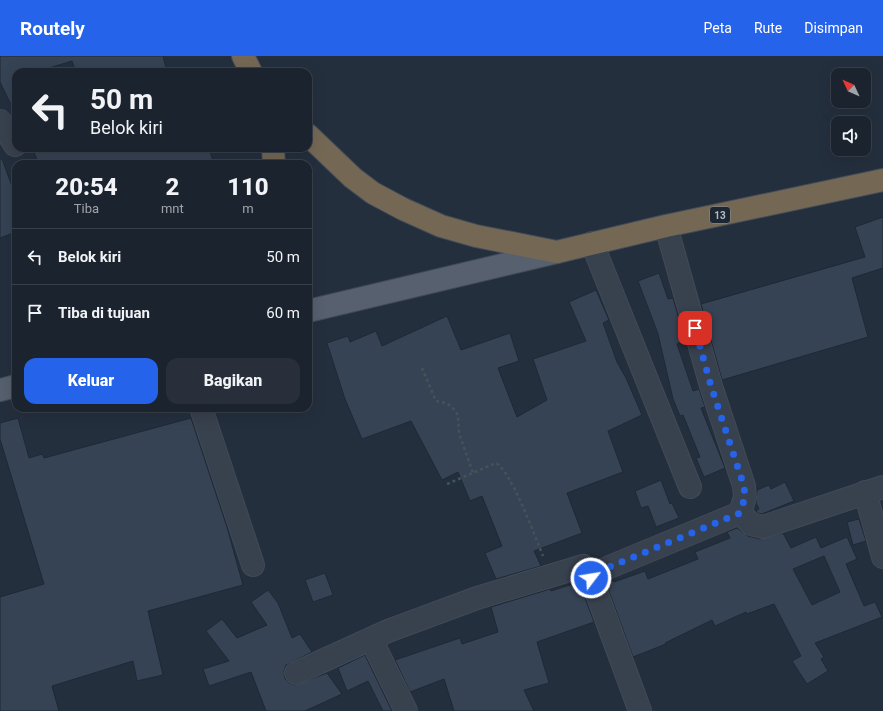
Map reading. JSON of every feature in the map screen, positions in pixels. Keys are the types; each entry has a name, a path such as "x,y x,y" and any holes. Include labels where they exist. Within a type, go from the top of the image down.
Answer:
{"highway":[{"path":"243,56 249,68"},
{"name":"13","path":"312,139 353,178 373,193 403,210 441,226 476,236 557,252 666,226 883,180"}],"main road":[{"path":"312,309 557,252"},
{"path":"0,390 12,387"}],"street":[{"path":"0,121 10,148"},
{"path":"666,226 711,386 744,486 745,497 740,513"},
{"path":"592,243 690,487"},
{"path":"202,412 253,565"},
{"path":"740,513 750,524 763,527 874,489 883,557"},
{"path":"590,575 740,513"},
{"path":"296,673 371,639 477,598 584,566 590,575 640,711"},
{"path":"371,639 406,711"}],"path":[{"path":"422,368 435,400 452,407 458,415 459,433 474,473"},
{"path":"447,484 496,463 502,466 510,478 551,575"}],"building":[{"path":"0,56 163,56 166,68 75,68 72,61 49,68 12,68 12,107 0,82"},
{"path":"34,152 210,152 213,160 37,160"},
{"path":"0,159 2,159 12,186 12,234 0,238"},
{"path":"883,217 883,268 852,278 868,337 722,380 701,304 865,257 855,227"},
{"path":"659,273 668,299 673,298 685,341 677,344 693,391 699,389 705,407 701,408 725,468 704,477 696,458 700,457 683,415 680,416 673,399 658,334 638,281"},
{"path":"596,290 609,320 603,323 617,362 626,378 642,415 608,431 623,472 567,493 582,533 534,551 541,566 496,579 485,553 502,546 482,496 470,501 458,472 442,480 411,421 362,439 345,399 327,343 348,336 350,342 376,331 382,346 447,316 461,350 510,333 519,361 498,368 517,417 547,400 533,359 586,341 569,302"},
{"path":"18,418 29,458 42,454 44,458 191,418 227,527 243,585 148,611 163,675 137,681 133,661 52,686 59,711 0,711 0,597 44,584 0,439 0,423"},
{"path":"661,480 670,504 672,503 679,518 656,527 648,506 641,508 635,491"},
{"path":"785,482 794,501 762,514 757,513 756,511 759,509 756,503 757,490 769,485 771,489"},
{"path":"859,519 866,541 853,545 847,522"},
{"path":"737,528 748,536 760,539 783,533 791,548 816,537 821,548 847,537 857,559 846,564 864,606 875,602 882,617 815,643 824,657 821,659 828,671 807,684 792,661 801,656 774,604 747,614 746,612 715,626 712,620 665,643 666,644 633,657 606,583 613,580 614,582 645,571 648,579 698,559 695,552 730,538 727,532","holes":["824,556 840,592 812,605 793,569"]},
{"path":"325,573 333,595 313,602 305,580"},
{"path":"579,582 594,622 537,642 549,683 524,690 534,711 454,711 444,679 410,692 395,660 460,638 462,644 498,632 491,607"},
{"path":"268,590 278,603 292,638 300,634 312,652 286,665 284,671 285,679 289,683 295,685 327,673 342,694 305,711 266,711 251,672 209,686 203,669 229,661 206,631 222,619 237,638 267,625 251,602"},
{"path":"365,655 392,711 383,711 368,681 347,691 338,668"}],"route":[{"path":"591,578 590,575 740,513 745,497 744,486 711,386 695,328"}]}
